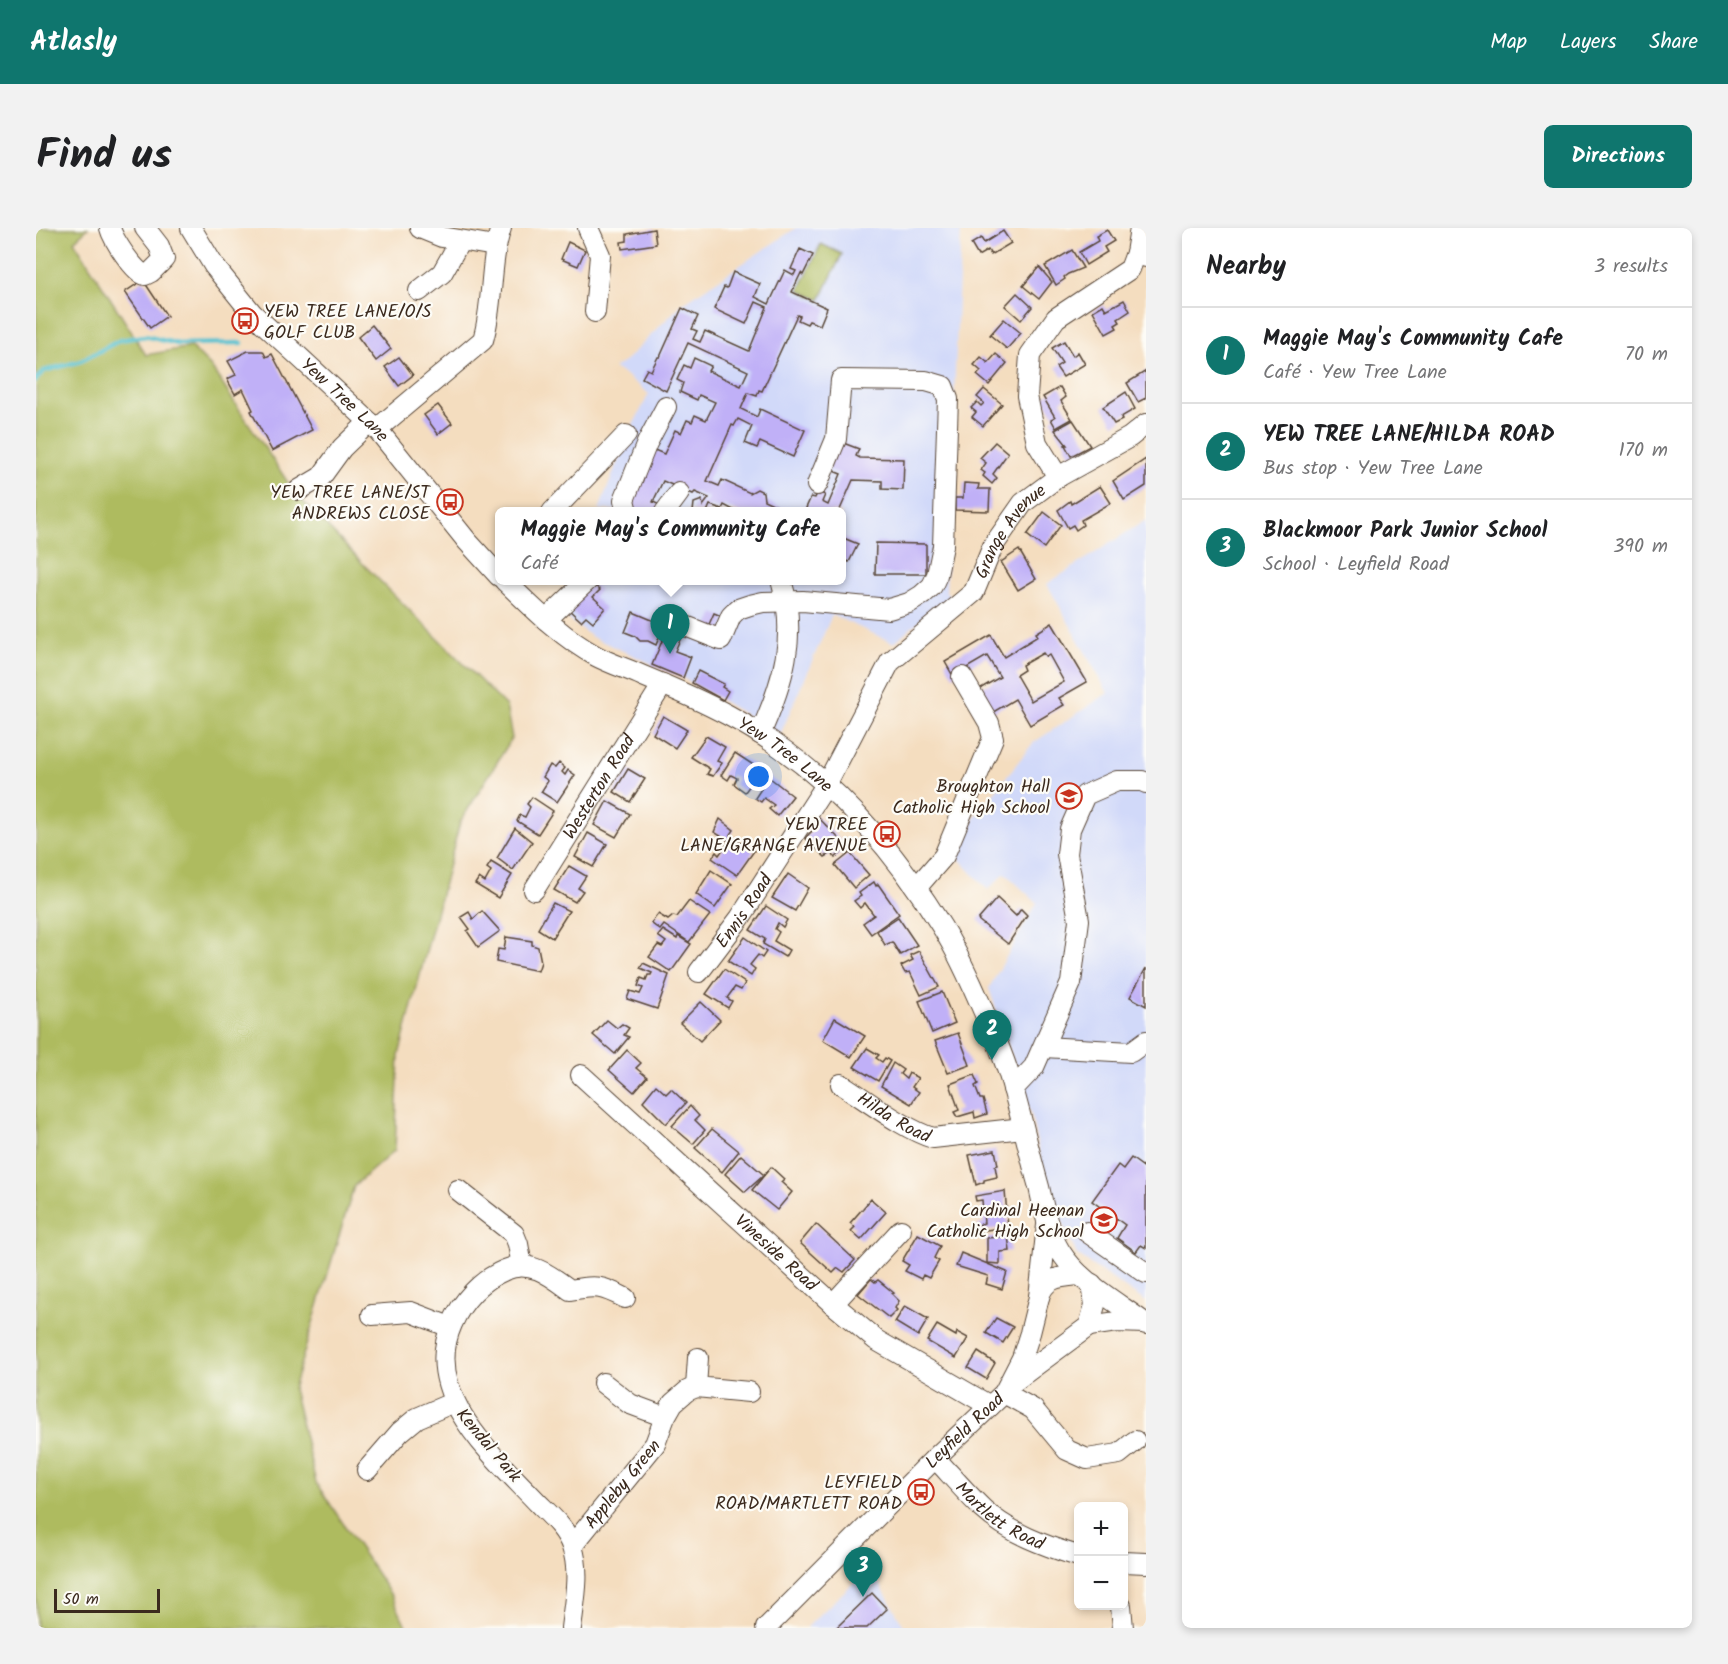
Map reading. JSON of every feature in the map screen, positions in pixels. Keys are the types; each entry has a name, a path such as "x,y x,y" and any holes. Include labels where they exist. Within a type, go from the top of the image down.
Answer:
{"street":[{"path":"110,228 136,271 145,275 164,259 159,246 145,228"},
{"name":"Yew Tree Lane","path":"190,228 214,266 252,313 373,426 467,541 495,570"},
{"path":"299,490 321,477 342,448 483,340 488,323 498,237 460,240 442,237 420,228"},
{"path":"588,228 600,255 595,312"},
{"path":"1058,477 1037,443 1027,396 1030,355 1056,318 1130,269 1141,255 1140,228"},
{"path":"419,291 442,273 460,240"},
{"path":"673,621 721,640 731,616 738,609 763,602 889,609 922,596 932,586 941,562 948,399 943,386 926,381 841,380 836,439 817,485"},
{"path":"626,507 624,500 647,443 666,407"},
{"name":"Grange Avenue","path":"826,785 890,662 974,592 993,546 1023,503 1058,477 1130,437 1146,424"},
{"path":"557,507 626,435"},
{"path":"669,507 679,493"},
{"name":"Yew Tree Lane","path":"510,585 546,620 577,645 598,657 663,684 727,715 760,734 826,785 855,812 887,848 917,887 944,930 968,975 1000,1049 1013,1089 1047,1222"},
{"path":"546,620 583,585"},
{"path":"760,734 775,701 788,652 788,602 783,585"},
{"path":"917,887 944,856 993,738 989,723 962,676"},
{"name":"Westerton Road","path":"534,890 663,684"},
{"path":"1013,1089 1034,1067 1071,983 1080,920 1067,854 1070,829 1085,795 1117,782 1142,781 1146,783"},
{"name":"Ennis Road","path":"699,972 740,918 826,785"},
{"path":"1044,1047 1131,1052 1146,1041"},
{"name":"Vineside Road","path":"581,1075 833,1304 876,1340 1033,1409 1067,1450 1087,1459 1119,1454 1135,1441"},
{"name":"Hilda Road","path":"841,1084 907,1126 933,1138 1023,1128"},
{"path":"458,1190 514,1234 522,1266 537,1268 570,1290 592,1286 609,1290 625,1298"},
{"path":"1047,1222 1060,1251 1086,1280 1146,1323"},
{"name":"Leyfield Road","path":"1001,1395 1022,1358 1030,1334 1039,1297 1047,1222"},
{"path":"833,1304 901,1230"},
{"path":"1087,1232 1146,1273"},
{"name":"Kendal Park","path":"522,1266 504,1270 480,1286 462,1305 450,1327 444,1364 454,1402 478,1438 561,1527 572,1546 576,1587 571,1628"},
{"path":"1039,1297 1043,1287 1052,1279 1086,1280"},
{"path":"1086,1280 1095,1305 1089,1326 1117,1322 1146,1323"},
{"path":"372,1316 411,1312 450,1327"},
{"name":"Leyfield Road","path":"766,1628 1001,1395 1089,1326"},
{"path":"1030,1334 1035,1342 1044,1347 1062,1345"},
{"path":"698,1358 696,1387 749,1392"},
{"name":"Appleby Green","path":"603,1383 630,1404 665,1417"},
{"name":"Appleby Green","path":"572,1546 655,1444 665,1417 679,1397 696,1387"},
{"path":"367,1470 400,1432 417,1418 454,1402"},
{"name":"Martlett Road","path":"935,1458 985,1510 1025,1536 1074,1555"},
{"path":"1128,1562 1146,1563"},
{"path":"1121,1610 1123,1628"}],"shaded area":[{"path":"796,228 961,228 946,592 954,599 911,627 894,643 832,615 780,735 683,678 592,637 563,615 557,597 568,585 846,585 846,507 600,507 628,435 649,394 613,368 623,363 682,304"},
{"name":"Broughton Hall Catholic High School","path":"1146,520 1146,1302 1077,1255 1046,1185 1031,1115 989,988 1037,903 1005,873 988,890 950,849 1033,743 1108,693 1047,584"},
{"path":"870,1567 905,1628 806,1628"}],"green space":[{"path":"36,228 88,228 74,241 146,355 191,347 211,367 295,493 506,706 512,738 460,822 399,1055 395,1150 354,1186 293,1389 316,1483 393,1598 407,1628 36,1628"},
{"path":"821,244 842,254 820,300 799,290"}],"building":[{"path":"654,229 656,244 622,249 621,242 627,241 627,234"},
{"path":"1107,230 1114,241 1104,247 1107,252 1086,265 1079,252 1098,241 1096,236"},
{"path":"1003,231 1011,243 991,255 988,250 978,256 971,244 981,238 984,243"},
{"path":"568,242 585,250 578,266 561,259"},
{"path":"800,249 813,255 792,292 827,308 820,325 809,321 807,324 798,320 800,316 797,315 762,391 759,390 757,396 748,393 741,409 757,417 760,409 805,430 793,457 760,442 757,448 745,443 752,426 738,419 734,426 732,425 707,481 719,486 722,480 750,493 757,489 763,492 764,500 779,507 728,507 724,505 716,507 710,505 709,507 694,507 694,503 702,500 703,506 709,498 663,481 653,502 662,507 628,505 652,449 664,454 675,430 681,433 687,420 692,422 695,415 706,420 715,402 699,395 697,400 680,392 683,383 677,380 684,365 690,368 694,358 711,366 708,371 741,386 748,371 688,343 666,391 642,378 647,369 651,371 660,357 682,308 698,316 692,329 697,331 693,339 700,342 705,331 749,351 767,307 756,302 746,324 714,309 724,287 727,288 733,272 760,284 755,297 769,304 785,270 794,275 796,271 791,269"},
{"path":"1072,250 1083,268 1068,274 1056,285 1045,266"},
{"path":"1039,267 1052,282 1039,299 1023,286"},
{"path":"143,280 167,316 150,328 125,292"},
{"path":"1017,293 1032,307 1021,320 1005,306"},
{"path":"1124,300 1130,311 1118,319 1120,322 1115,325 1117,328 1106,334 1093,311 1103,305 1106,310"},
{"path":"1004,319 1021,333 1007,349 990,335"},
{"path":"372,325 391,349 376,361 358,337"},
{"path":"1064,341 1073,356 1078,352 1085,364 1063,377 1056,367 1062,363 1052,348"},
{"path":"248,351 263,351 266,357 272,354 312,430 272,451 251,411 253,410 243,389 235,394 227,379 236,375 228,361"},
{"path":"996,354 1007,363 989,385 977,375 981,371 974,365 981,357 988,363"},
{"path":"399,357 413,375 399,386 385,367"},
{"path":"1146,371 1146,398 1138,402 1127,383"},
{"path":"1060,387 1066,397 1061,401 1072,419 1056,428 1051,419 1055,417 1043,397"},
{"path":"984,389 1002,404 983,426 972,417 976,412 971,408 977,402 981,406 984,403 977,397"},
{"path":"1126,392 1135,409 1114,424 1103,407"},
{"path":"438,405 452,423 438,434 424,415"},
{"path":"1073,420 1090,446 1071,456 1065,445 1067,445 1055,430"},
{"path":"838,441 859,449 856,456 860,458 904,459 903,490 882,489 882,481 853,480 841,507 806,507 811,497 815,498 818,492 825,495 822,502 828,505 841,474 828,469"},
{"path":"995,442 1008,453 993,474 997,478 992,484 983,476 985,473 981,470 986,463 980,458"},
{"path":"1146,459 1146,486 1124,500 1113,481"},
{"path":"964,483 979,484 978,489 990,489 989,511 955,510 955,498 963,498"},
{"path":"1100,486 1111,503 1081,520 1083,525 1076,530 1073,525 1068,528 1058,510 1070,501 1071,504"},
{"path":"1044,512 1061,525 1044,548 1027,535"},
{"path":"846,539 858,544 849,562 846,561"},
{"path":"876,543 926,544 926,574 875,574"},
{"path":"1019,550 1036,579 1018,590 1001,562"},
{"path":"590,585 594,585 600,590 593,597 605,608 593,622 586,616 581,621 568,609"},
{"path":"633,612 664,625 656,645 648,641 640,641 625,632"},
{"path":"714,613 726,618 719,634 707,629"},
{"path":"1052,623 1087,682 1059,698 1064,705 1030,725 1015,699 990,714 976,691 1000,677 987,656 953,676 945,662 991,635 1004,657 1038,636 1036,633","holes":["1043,653 1046,657 1049,655 1064,682 1031,701 1016,675 1024,670 1022,665"]},
{"path":"667,629 682,635 675,651 691,657 683,678 652,665"},
{"path":"698,671 724,684 722,687 728,691 723,700 692,683"},
{"path":"663,716 687,730 675,748 653,734"},
{"path":"706,736 725,747 717,761 722,763 713,776 707,774 710,769 691,757"},
{"path":"735,753 761,770 745,792 734,784 737,778 731,775 728,780 721,775"},
{"path":"559,763 565,768 562,772 565,775 568,770 575,775 557,802 541,792 548,781 543,777 550,765 555,768"},
{"path":"628,769 645,779 630,802 614,792"},
{"path":"765,774 793,796 777,816 769,809 774,805 764,798 761,802 755,798 763,786 759,784"},
{"path":"532,797 553,811 538,834 517,821 520,815 525,817 530,807 527,804"},
{"path":"607,801 630,814 616,837 594,825"},
{"path":"816,815 847,847 835,858 832,853 825,857 805,838 814,829 808,824"},
{"path":"720,819 734,830 730,836 754,851 737,875 712,858 716,852 719,855 729,841 714,832"},
{"path":"515,828 532,842 513,870 497,858"},
{"path":"588,833 607,844 593,867 575,857"},
{"path":"850,853 869,875 854,888 835,865"},
{"path":"491,862 512,875 498,898 475,884 479,878 485,882 491,871 487,868"},
{"path":"569,866 586,876 578,888 583,891 575,902 554,890"},
{"path":"711,870 732,884 715,908 696,894"},
{"path":"788,874 808,888 795,911 772,898"},
{"path":"874,882 876,886 878,884 899,914 871,934 863,923 874,915 865,903 860,908 854,901 861,896 859,893"},
{"path":"997,898 1016,916 1021,909 1027,915 1008,944 978,920"},
{"path":"689,901 710,915 689,942 664,925 660,930 651,923 658,914 668,920 673,916 677,917"},
{"path":"553,903 569,911 552,938 538,929"},
{"path":"766,906 787,920 783,927 778,923 775,929 779,932 774,941 789,950 785,957 763,944 765,939 750,930"},
{"path":"482,911 500,931 478,947 467,931 470,929 461,917 469,912 473,919"},
{"path":"898,917 917,945 900,955 892,942 885,945 877,931"},
{"path":"663,930 691,944 671,972 649,957 658,945 662,947 666,942 658,936"},
{"path":"506,937 532,941 532,945 538,947 541,962 538,971 496,962 498,949 504,950"},
{"path":"745,937 766,952 762,958 758,955 750,965 755,969 751,976 728,961"},
{"path":"919,951 939,987 921,995 910,972 905,973 901,966 913,960 910,955"},
{"path":"643,963 669,975 657,1009 627,999 630,991 640,994 643,988 638,986 641,978 646,980 652,973 640,968"},
{"path":"1146,968 1146,1006 1130,997"},
{"path":"724,969 745,983 741,990 735,987 727,998 732,1001 728,1008 706,994"},
{"path":"942,992 955,1023 932,1033 919,1001"},
{"path":"701,1002 720,1020 700,1041 680,1023"},
{"path":"835,1018 865,1036 851,1057 823,1040"},
{"path":"607,1020 617,1028 622,1024 629,1028 624,1035 629,1037 615,1054 593,1035"},
{"path":"958,1033 970,1065 948,1073 935,1041"},
{"path":"867,1048 879,1055 876,1058 882,1062 885,1058 890,1061 878,1081 854,1067"},
{"path":"627,1050 641,1063 636,1068 647,1077 634,1092 609,1070"},
{"path":"893,1063 903,1070 900,1074 906,1079 909,1073 918,1078 912,1087 919,1092 911,1104 881,1086"},
{"path":"974,1075 978,1084 975,1086 980,1099 983,1099 987,1114 975,1118 974,1112 957,1117 954,1112 959,1110 950,1084"},
{"path":"656,1085 666,1094 671,1089 686,1103 666,1124 643,1101"},
{"path":"690,1106 699,1116 695,1120 705,1130 693,1144 672,1126"},
{"path":"712,1129 739,1151 722,1172 695,1148"},
{"path":"995,1150 998,1165 995,1166 997,1177 984,1180 976,1185 969,1155"},
{"path":"741,1155 764,1175 745,1192 725,1174"},
{"path":"1131,1158 1146,1169 1146,1248 1141,1245 1136,1252 1117,1238 1125,1225 1092,1201 1118,1165 1123,1169"},
{"path":"771,1167 784,1179 781,1182 792,1192 777,1210 752,1190"},
{"path":"1005,1191 1008,1227 979,1231 978,1225 984,1223 982,1200 976,1201 975,1196"},
{"path":"871,1199 886,1212 861,1240 851,1231 855,1227 850,1223"},
{"path":"816,1224 855,1260 844,1272 838,1268 833,1273 800,1243"},
{"path":"918,1234 940,1246 934,1258 939,1261 929,1278 923,1275 921,1279 905,1271 909,1265 902,1261"},
{"path":"1008,1236 1010,1251 1000,1252 1000,1264 987,1263 987,1238"},
{"path":"961,1253 1007,1272 1002,1289 986,1284 988,1276 956,1266"},
{"path":"871,1279 875,1282 878,1280 894,1293 892,1294 899,1301 895,1308 897,1310 889,1318 858,1294"},
{"path":"905,1306 928,1319 918,1336 895,1322"},
{"path":"996,1318 1013,1327 1003,1343 986,1333"},
{"path":"937,1325 956,1336 957,1332 968,1338 956,1358 927,1341"},
{"path":"978,1352 995,1363 986,1379 968,1368"},
{"path":"872,1593 887,1609 867,1628 836,1628"}],"waterway":[{"path":"36,380 44,371 81,361 120,340 145,336 178,344 242,343"}],"place":[{"name":"YEW TREE LANE/O/S GOLF CLUB","path":"245,321"},
{"name":"YEW TREE LANE/ST ANDREWS CLOSE","path":"450,502"},
{"name":"Maggie May's Community Cafe","path":"670,654"},
{"name":"Broughton Hall Catholic High School","path":"1069,796"},
{"name":"YEW TREE LANE/GRANGE AVENUE","path":"887,834"},
{"name":"YEW TREE LANE/HILDA ROAD","path":"992,1060"},
{"name":"Cardinal Heenan Catholic High School","path":"1104,1220"},
{"name":"LEYFIELD ROAD/MARTLETT ROAD","path":"921,1492"},
{"name":"Blackmoor Park Junior School","path":"863,1597"}]}
